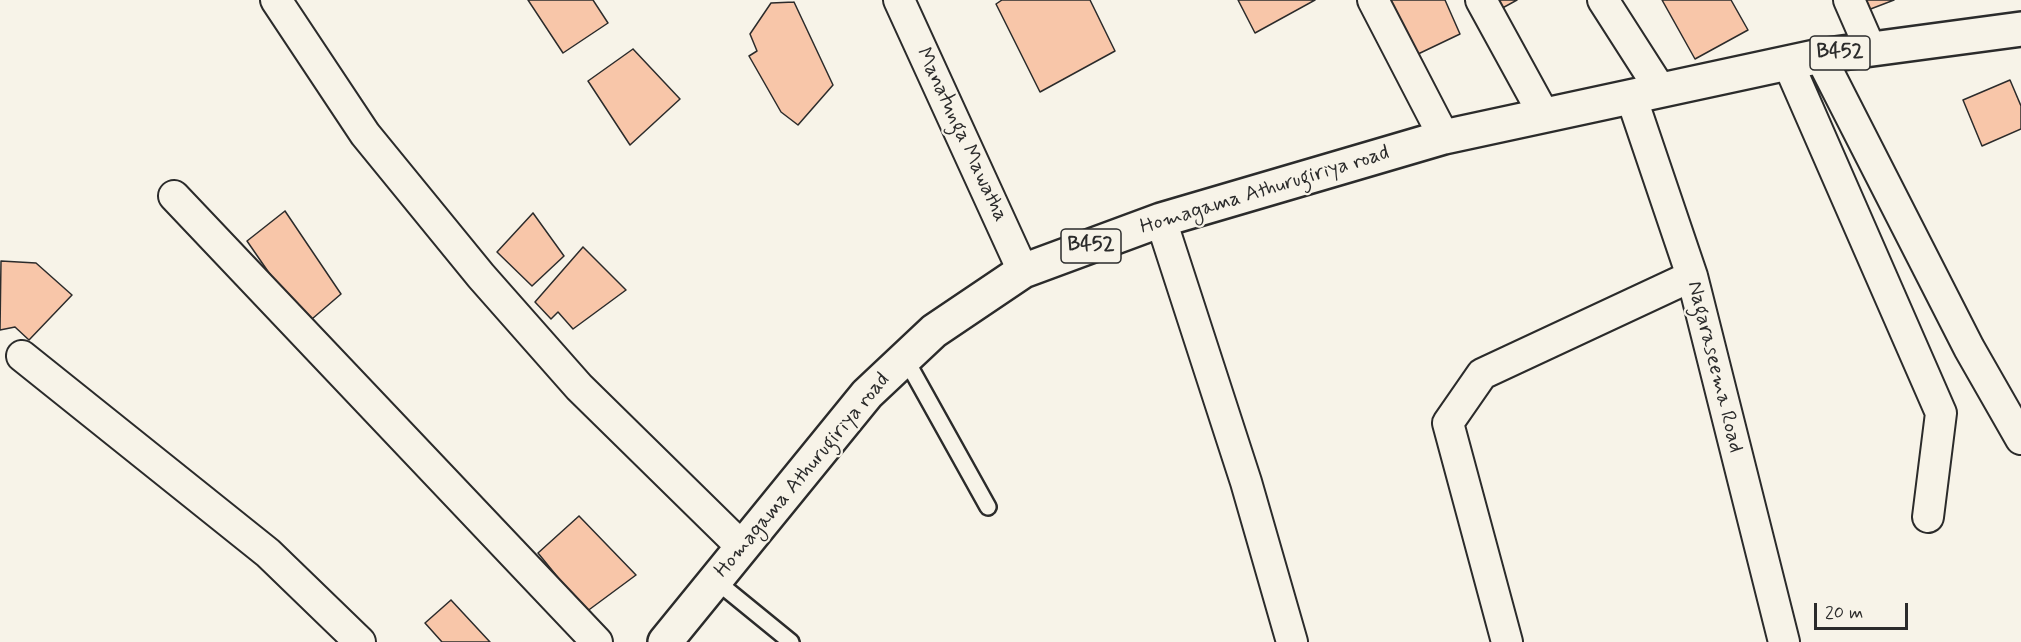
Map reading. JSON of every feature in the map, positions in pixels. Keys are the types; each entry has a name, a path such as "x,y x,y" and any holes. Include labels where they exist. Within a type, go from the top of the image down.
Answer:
{"main road":[{"name":"Homagama Athurugiriya road","path":"665,642 867,394 934,331 1023,271 1161,220 1444,137 1820,56 2021,29"}],"street":[{"path":"276,0 366,134 481,276 579,387 742,547"},
{"name":"Manatunga Mawatha","path":"899,0 1023,271"},
{"path":"1373,0 1444,137"},
{"path":"1481,0 1544,115"},
{"name":"Nagaraseema Road","path":"1603,0 1646,92 1784,642"},
{"path":"1849,0 1870,48"},
{"path":"1820,56 1969,348 2021,439"},
{"path":"1788,63 1941,413 1928,517"},
{"path":"174,196 597,642"},
{"path":"1161,220 1246,482 1292,642"},
{"path":"1507,642 1448,423 1482,374 1692,276"},
{"path":"22,356 268,553 360,642"}],"lane":[{"path":"905,358 988,507"},
{"path":"716,580 791,642"}],"building":[{"path":"528,0 593,0 608,23 563,53"},
{"path":"1002,0 1090,0 1115,51 1040,92 996,4"},
{"path":"1238,0 1315,0 1255,33"},
{"path":"1385,0 1445,0 1460,34 1416,55"},
{"path":"1491,0 1517,0 1497,11"},
{"path":"1662,0 1731,0 1748,30 1695,59"},
{"path":"1865,0 1894,0 1868,10"},
{"path":"794,2 833,85 798,125 781,112 749,56 757,51 750,34 771,3"},
{"path":"633,49 680,99 630,145 588,81"},
{"path":"2010,80 2021,106 2021,129 1982,146 1963,100"},
{"path":"285,211 341,294 305,325 247,241"},
{"path":"533,213 564,256 532,286 497,252"},
{"path":"583,247 626,290 573,329 558,312 551,319 535,302"},
{"path":"1,261 36,263 72,295 29,340 15,327 0,330"},
{"path":"579,516 636,575 586,612 538,553"},
{"path":"451,600 490,642 442,642 425,623"}]}
